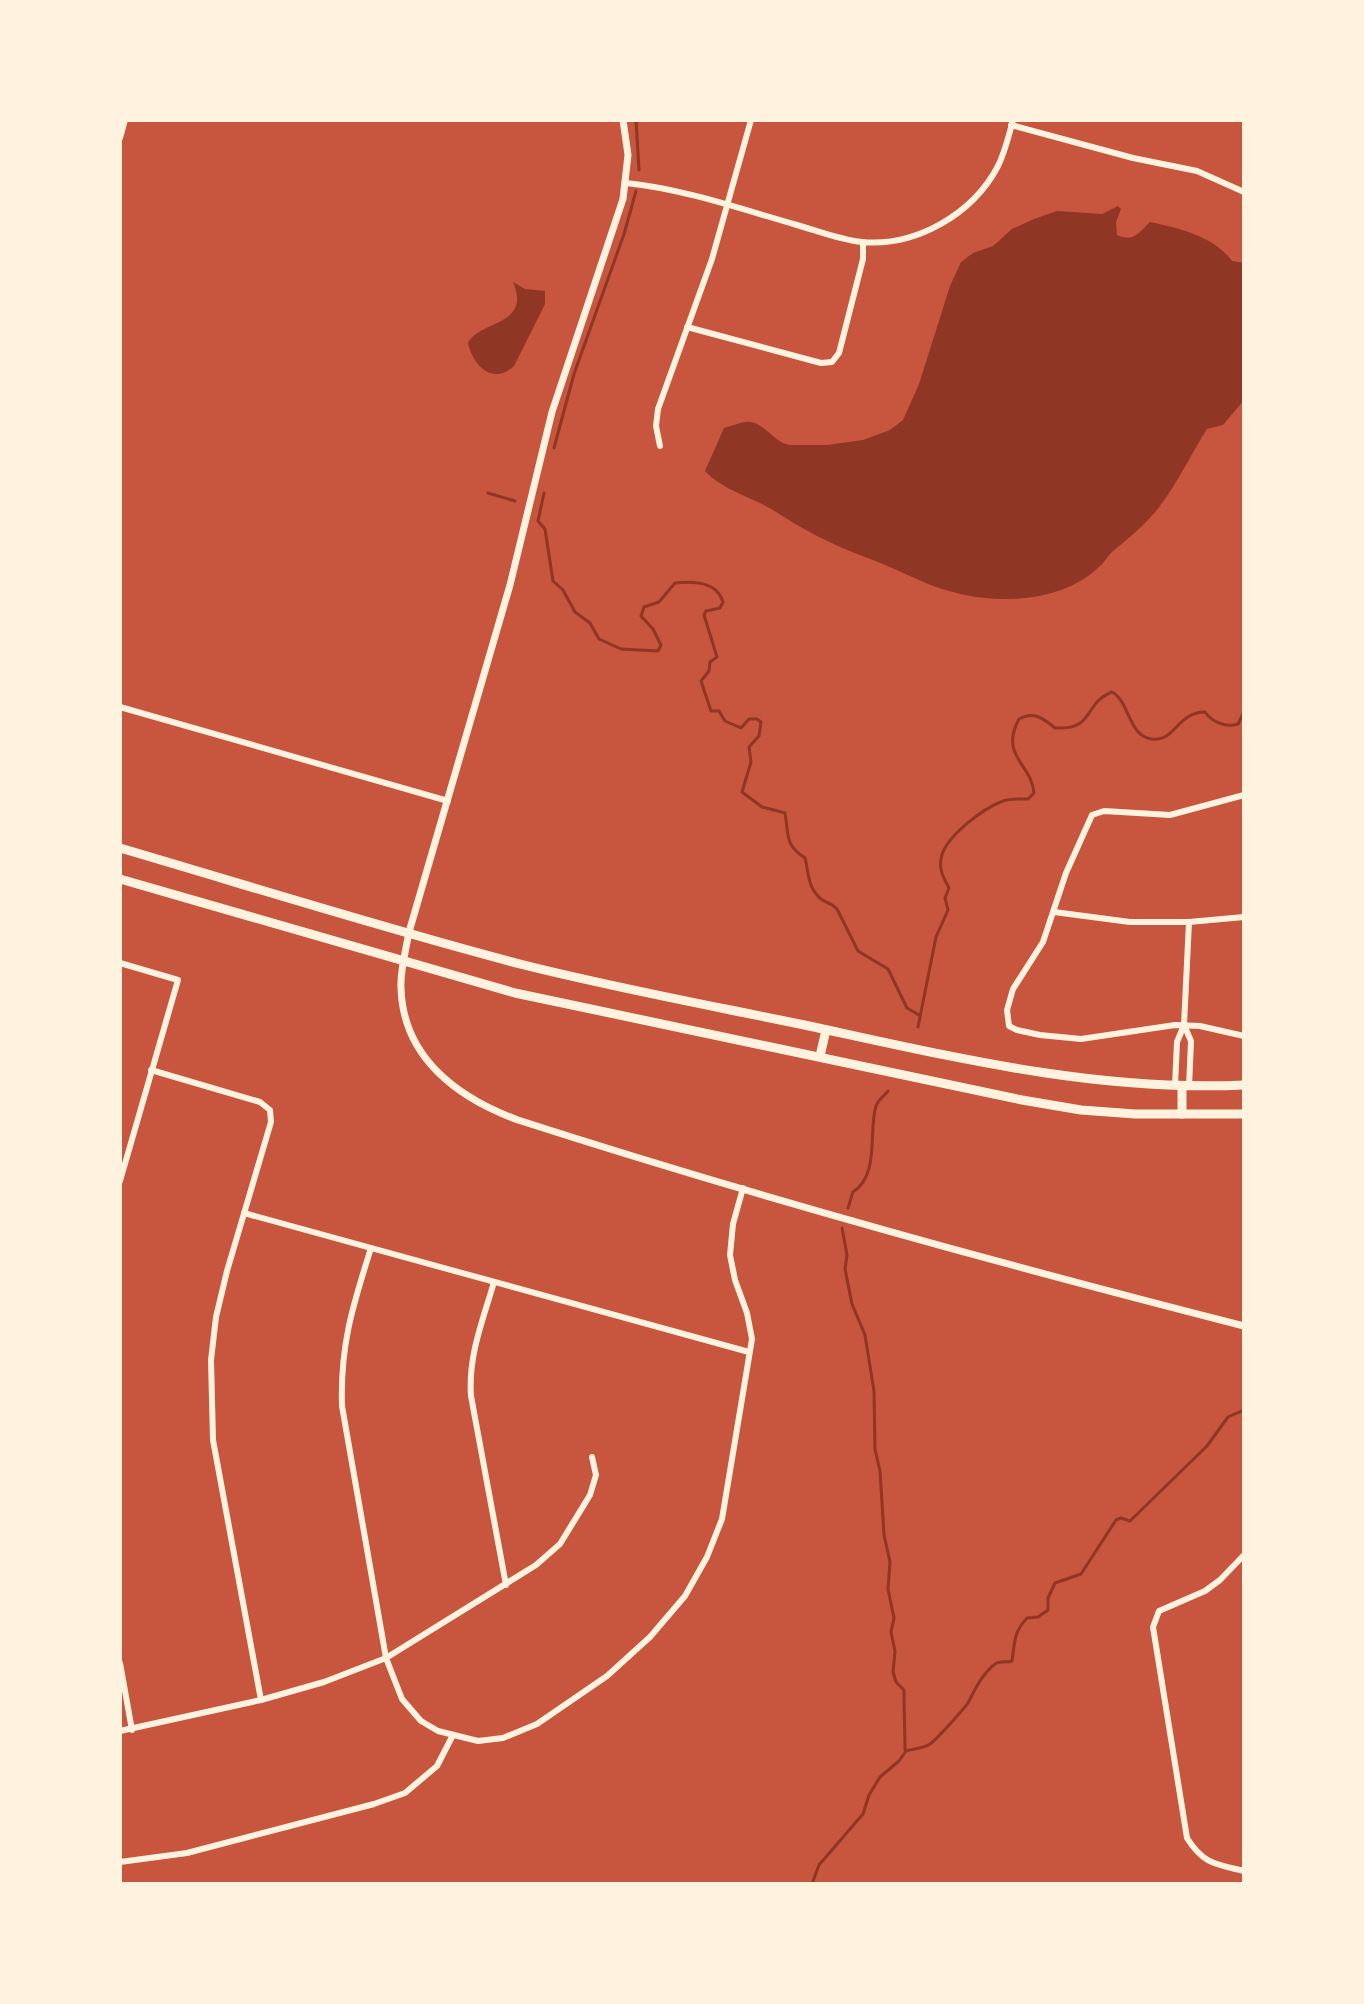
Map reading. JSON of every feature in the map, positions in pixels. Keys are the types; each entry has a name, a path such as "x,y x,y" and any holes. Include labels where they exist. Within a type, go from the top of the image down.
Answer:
{"main road":[{"path":"120,848 521,964 826,1030 1023,1071 1086,1080 1182,1087 1244,1085"},
{"path":"120,879 515,993 1081,1110 1244,1114"},
{"path":"820,1056 826,1030"},
{"path":"1182,1087 1182,1114"}],"street":[{"path":"120,138 125,120"},
{"path":"623,120 628,155 626,183 613,234 552,412 510,585 409,932 400,986 410,1031 425,1059 458,1091 487,1108 518,1120 743,1188 1244,1326"},
{"path":"660,446 656,426 658,409 712,259 751,120"},
{"path":"626,183 665,189 863,242 911,236 953,217 988,182 999,164 1012,123 1133,158 1197,171 1244,192"},
{"path":"687,327 821,363 832,362 839,353 863,259 863,242"},
{"path":"120,707 448,801"},
{"path":"1244,795 1170,815 1098,811 1092,815 1084,828 1043,942 1013,989 1007,1010 1007,1022 1017,1030 1081,1039 1184,1025 1215,1028 1244,1036"},
{"path":"1054,912 1130,922 1189,922 1244,917"},
{"path":"1182,1087 1177,1042 1184,1025 1189,922"},
{"path":"120,963 178,980 120,1181"},
{"path":"1182,1087 1191,1041 1184,1025"},
{"path":"151,1070 260,1102 270,1110 271,1122 216,1317 211,1360 213,1440 261,1700"},
{"path":"371,1248 351,1315 341,1370 342,1406 386,1658 402,1699 421,1721 438,1731 478,1741 503,1738 537,1724 607,1676 650,1637 685,1596 707,1557 722,1519 752,1339 730,1255 733,1224 743,1188"},
{"path":"244,1213 749,1352"},
{"path":"494,1282 469,1375 506,1585"},
{"path":"120,1731 261,1700 324,1682 386,1658 506,1585 560,1544 590,1495 596,1475 592,1457"},
{"path":"1244,1555 1205,1591 1159,1611 1153,1627 1187,1838 1197,1854 1210,1862 1244,1871"},
{"path":"120,1663 132,1730"},
{"path":"120,1862 187,1853 405,1793 437,1766 453,1735"}],"shaded area":[{"path":"1118,206 1121,209 1116,222 1117,235 1132,237 1150,222 1161,224 1206,239 1232,261 1244,263 1244,400 1223,425 1207,429 1151,517 1084,579 1066,588 1028,598 987,598 949,591 829,542 765,505 728,488 705,471 724,428 741,423 756,423 779,441 790,445 827,445 863,440 890,430 903,420 919,384 950,286 961,262 973,253 993,246 1012,229 1034,219 1057,211 1102,214"},
{"path":"513,282 525,289 545,291 545,304 514,366 506,372 491,373 474,359 468,343 483,330 510,315 516,307"}],"waterway":[{"path":"636,120 639,170"},
{"path":"554,448 574,374 624,234 636,191"},
{"path":"488,493 515,501"},
{"path":"544,493 538,521 545,529 553,581 563,590 575,612 590,623 599,639 621,649 658,651 661,645 653,629 641,616 644,607 659,602 675,583 704,584 720,595 723,602 720,608 706,611 704,615 717,657 710,662 709,671 701,681 711,711 719,711 725,721 741,728 749,719 761,722 759,736 749,747 751,762 742,792 762,807 785,813 789,838 805,858 813,890 837,909 858,951 888,969 907,1008 919,1015"},
{"path":"918,1027 936,937 948,910 945,898 949,888 941,867 944,850 966,824 986,810 1006,800 1028,799 1034,793 1028,774 1014,751 1014,732 1019,719 1034,716 1055,728 1068,728 1083,721 1096,703 1112,692 1138,731 1143,736 1159,739 1196,713 1205,712 1215,721 1229,725 1238,724 1244,712"},
{"path":"848,1208 853,1192 867,1175 876,1106 888,1091"},
{"path":"842,1228 847,1255 845,1269 852,1304 865,1335 874,1391 875,1449 890,1562 888,1589 894,1618 891,1632 895,1651 893,1672 896,1682 904,1690 905,1750"},
{"path":"812,1884 819,1865 863,1814 869,1795 880,1777 906,1751 927,1746 938,1737 967,1704 980,1681 995,1664 1012,1661 1019,1629 1027,1618 1038,1617 1048,1610 1048,1598 1055,1583 1081,1574 1116,1520 1130,1521 1207,1446 1228,1417 1244,1410"}]}
